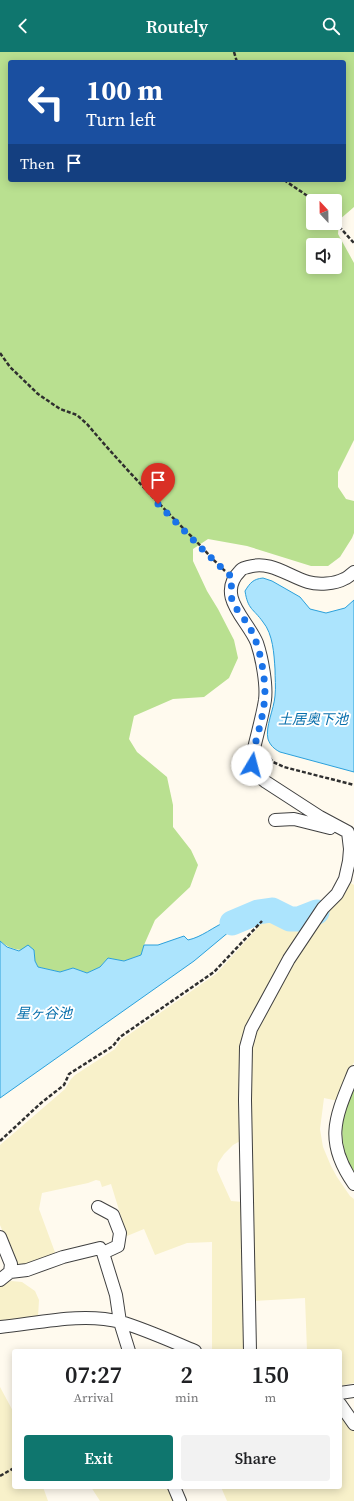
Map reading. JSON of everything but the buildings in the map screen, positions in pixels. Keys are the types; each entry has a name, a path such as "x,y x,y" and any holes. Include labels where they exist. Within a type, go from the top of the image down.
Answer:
{"street":[{"path":"351,833 320,817 257,775 252,765 252,757 265,699 264,678 257,644 249,627 232,602 230,590 233,578 241,569 254,565 264,565 309,582 330,583 344,580 354,572"},
{"path":"275,820 294,818 351,833"},
{"path":"250,1349 245,1100 246,1047 251,1029 289,959 323,908 337,894 345,879 349,861 351,833"},
{"path":"354,1072 340,1105 335,1123 335,1135 340,1161 354,1184"},
{"path":"98,1207 113,1215 120,1232 118,1246 103,1253"},
{"path":"0,1237 11,1264 10,1272 4,1279 0,1280"},
{"path":"10,1272 27,1270 64,1257 100,1248 103,1253 116,1295 120,1322 128,1349"},
{"path":"0,1327 93,1318 120,1322 190,1349"},
{"path":"342,1393 354,1392"},
{"path":"342,1407 354,1424"},
{"path":"175,1489 180,1501"}],"path":[{"path":"287,182 306,195"},
{"path":"342,230 354,243"},
{"path":"0,353 10,366 38,394 60,409 77,415 87,424 158,504 193,538 211,559 233,578"},
{"path":"258,732 264,752 273,762 284,767 354,784"},
{"path":"0,1141 64,1085 69,1074 113,1046 120,1038 214,972 262,921"},
{"path":"0,1476 12,1469"}],"shaded area":[{"path":"349,882 354,885 354,1062 338,1101 324,1098 320,1129 323,1147 331,1166 350,1196 354,1199 354,1383 342,1386 342,1349 307,1349 305,1298 254,1301 249,1086 253,1037 286,973 324,915"},
{"path":"272,915 295,925 309,919 247,1032 244,1139 233,1145 224,1154 218,1163 217,1170 231,1201 243,1202 246,1349 212,1349 212,1242 187,1243 155,1255 144,1229 127,1236 111,1184 102,1187 100,1181 96,1180 42,1193 39,1209 56,1255 17,1267 0,1225 0,1145 65,1089 75,1075 115,1049 121,1040 216,974 263,922"},
{"path":"11,1281 22,1282 35,1291 39,1300 38,1317 0,1321 0,1285"},
{"path":"0,1387 12,1409 12,1489 44,1489 48,1501 0,1501"},
{"path":"342,1414 354,1431 354,1501 227,1501 222,1489 342,1489"},
{"path":"92,1489 171,1489 175,1501 100,1501"}],"green space":[{"path":"0,52 354,52 354,207 342,217 342,194 306,194 306,230 338,230 338,234 340,238 306,238 306,274 342,274 342,241 354,263 354,440 338,472 338,487 346,499 354,501 354,533 340,557 328,566 311,566 247,546 208,539 193,549 193,561 207,591 234,640 238,658 229,678 204,697 173,699 134,716 129,739 137,752 167,777 173,805 173,827 191,850 198,865 190,887 155,920 141,955 124,961 108,958 100,967 87,973 73,968 60,972 38,967 35,961 34,950 16,949 0,941"},
{"path":"354,1087 354,1174 350,1168 345,1152 342,1125 345,1107"}],"water":[{"name":"土居奥下池","path":"263,578 272,581 300,597 310,609 326,613 345,608 354,600 354,772 280,752 272,747 268,739 267,734 275,693 275,669 271,638 263,622 249,605 245,591 252,582"},
{"name":"星ヶ谷池","path":"227,921 232,923 230,931 194,961 0,1098 0,941 7,947 19,951 28,945 34,950 35,961 38,967 60,972 73,968 87,973 100,967 108,958 124,961 141,955 144,945 158,945 184,936 188,940 193,939"}],"waterway":[{"path":"232,923 258,912 272,910 290,919 299,919 317,912"}],"route":[{"path":"158,504 193,538 211,559 233,578 230,590 232,602 249,627 257,644 264,678 265,699 252,757 252,765"}]}
